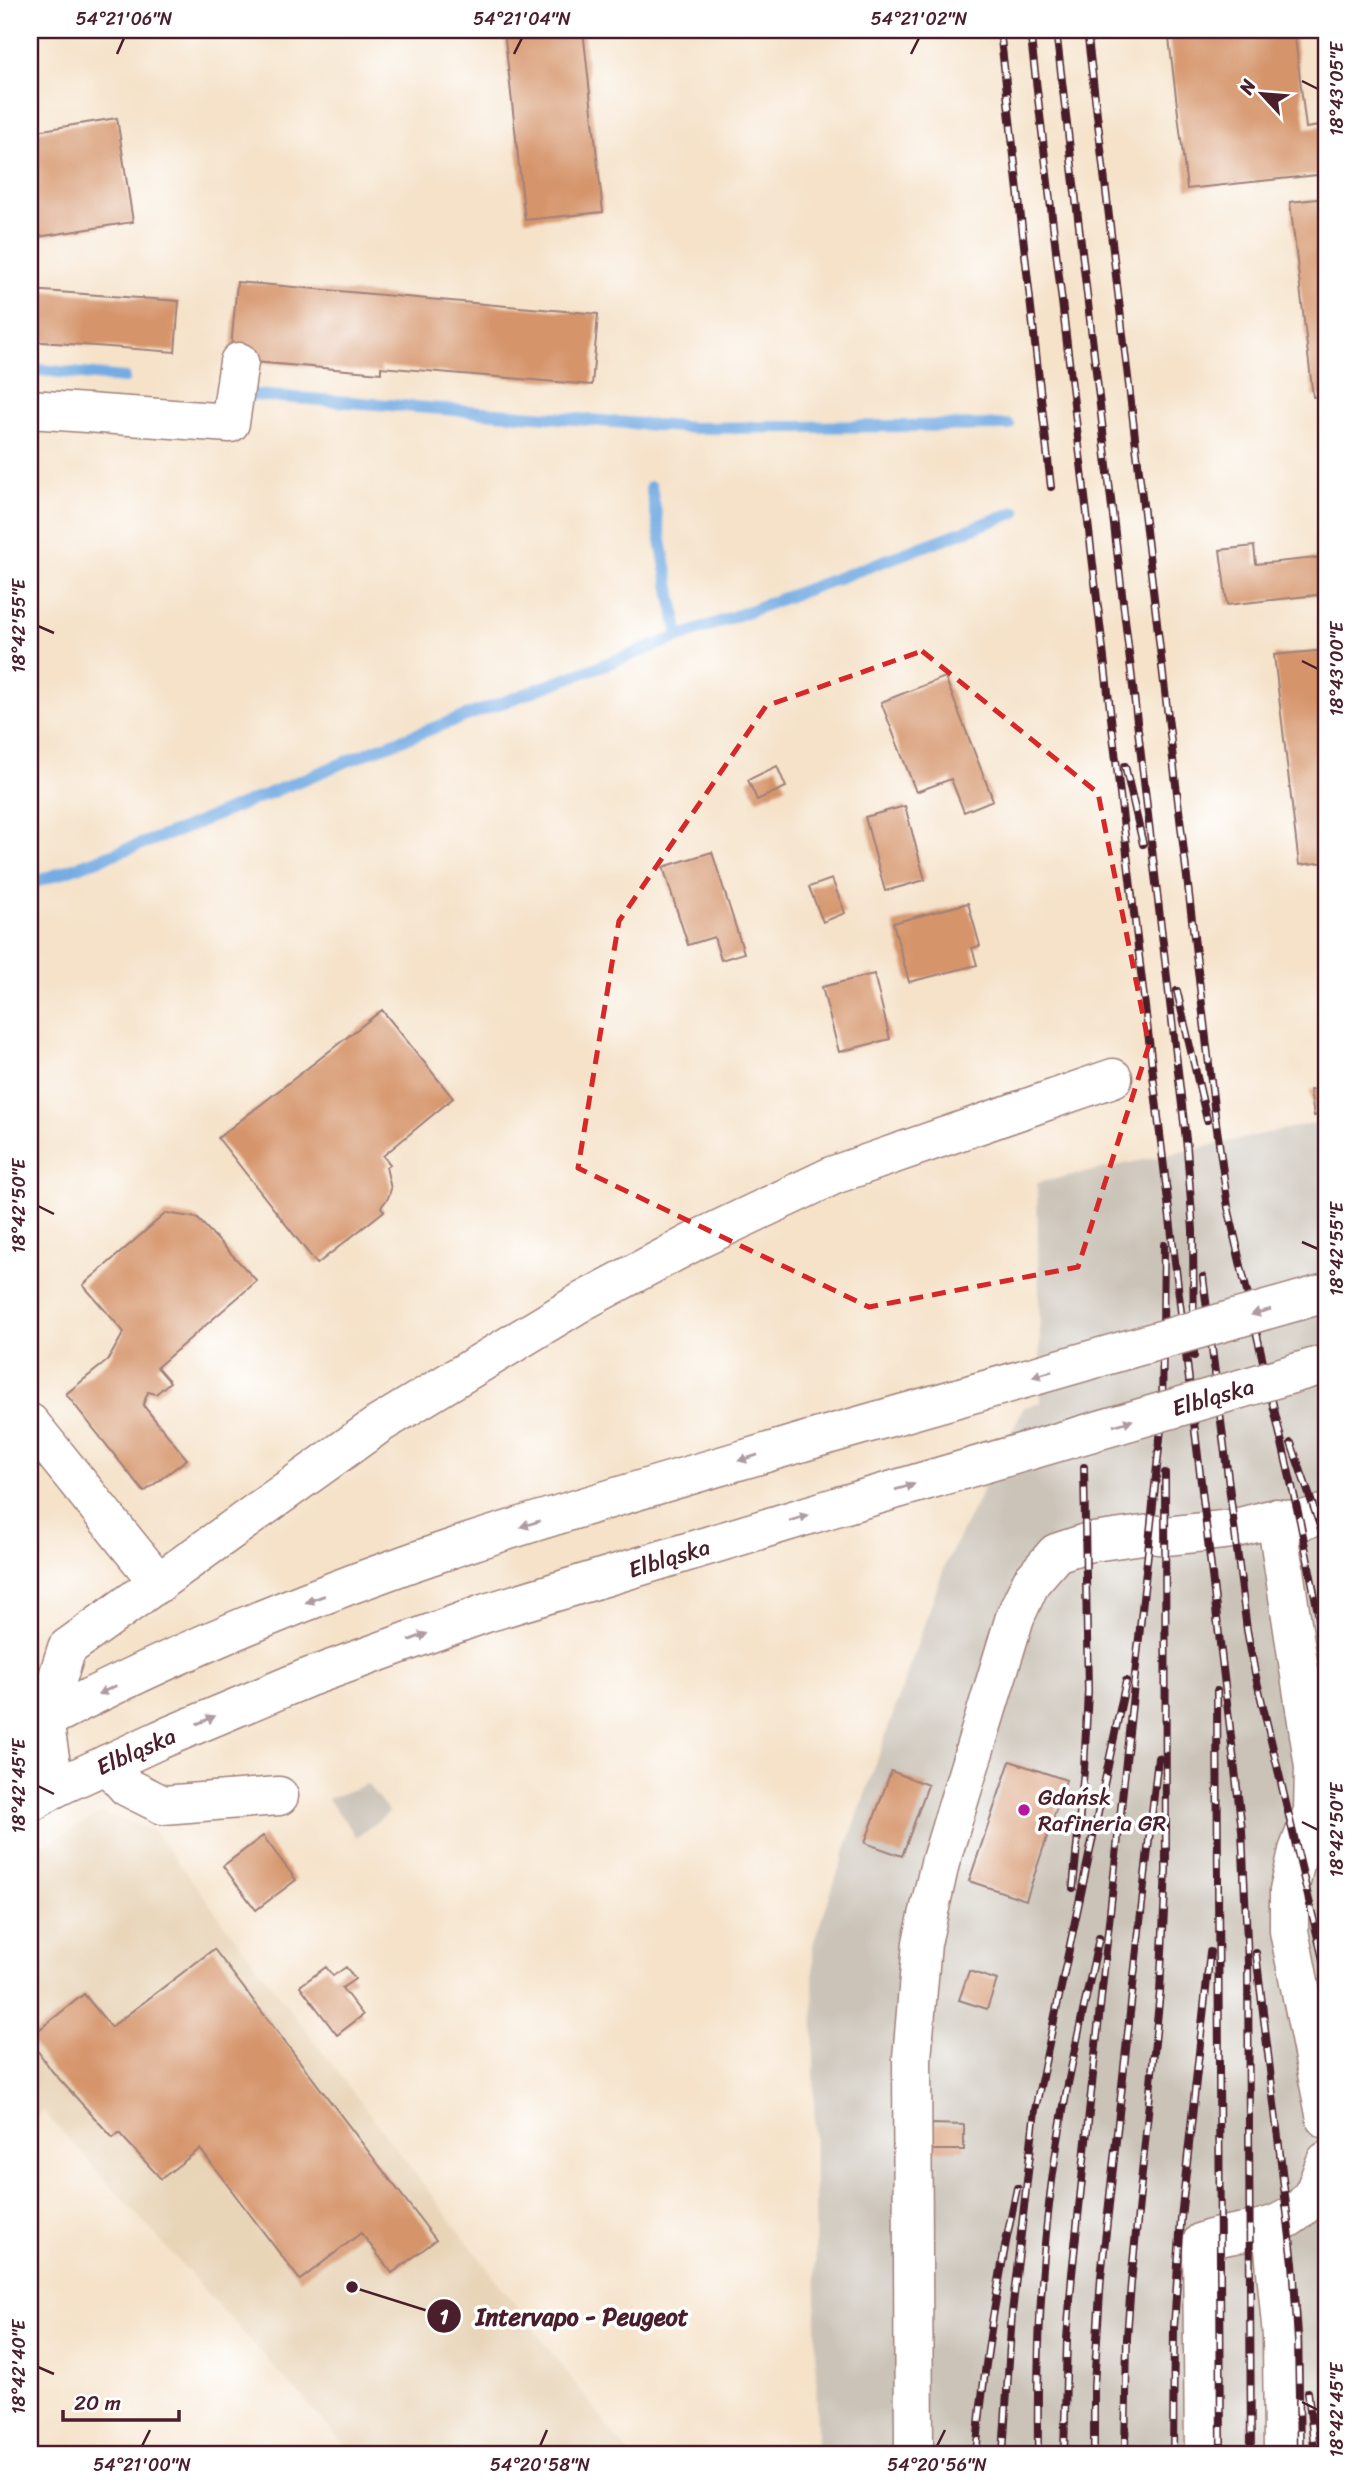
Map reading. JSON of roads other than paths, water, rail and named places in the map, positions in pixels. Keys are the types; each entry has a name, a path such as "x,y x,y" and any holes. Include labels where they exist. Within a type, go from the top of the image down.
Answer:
{"main road":[{"path":"30,409 230,423 239,362"},
{"path":"42,1795 37,1725 67,1648 378,1425 583,1301 699,1239 834,1175 1113,1078"},
{"path":"37,1725 141,1674 286,1609 468,1543 813,1439 1326,1293"},
{"name":"Elbląska","path":"42,1795 307,1678 486,1613 839,1506 1326,1364"},
{"path":"30,1423 159,1583"},
{"path":"914,2454 912,2058 922,1943 940,1863 1015,1617 1031,1582 1056,1553 1086,1543 1150,1534 1166,1536 1232,1529 1276,1518 1300,1521 1326,1513"},
{"path":"1276,1518 1314,1768 1312,1811 1298,1851 1289,1891 1289,1931 1326,2119"},
{"path":"107,1765 127,1787 163,1805 279,1796"},
{"path":"1204,2454 1202,2242 1272,2227 1287,2220 1311,2196 1326,2161"},
{"path":"1272,2227 1282,2336 1283,2454"}],"waterway":[{"path":"30,369 124,378"},
{"path":"255,395 694,428 1009,425"},
{"path":"651,487 679,637"},
{"path":"30,884 180,830 377,749 1016,512"}],"railway":[{"path":"1000,30 1051,487"},
{"path":"1030,30 1242,1830 1248,1963 1251,2454"},
{"path":"1056,30 1187,1148 1193,1230 1194,1356"},
{"path":"1087,30 1215,1115 1228,1207 1237,1246"},
{"path":"1125,766 1143,844"},
{"path":"1177,991 1207,1120"},
{"path":"1234,1236 1300,1521 1326,1653"},
{"path":"1064,2454 1067,2339 1072,2274 1162,1419 1164,1245"},
{"path":"1203,1277 1247,1630 1326,1972"},
{"path":"1291,1443 1326,1543"},
{"path":"1073,1888 1088,1691 1084,1467"},
{"path":"1125,2454 1127,2338 1160,1992 1166,1870 1165,1473"},
{"path":"1003,2454 1012,2313 1035,2110 1126,1681"},
{"path":"1217,1691 1221,2454"},
{"path":"1094,2454 1094,2385 1101,2277 1158,1758"},
{"path":"1038,2454 1039,2329 1053,2171 1077,2037 1099,1938"},
{"path":"1173,2454 1174,2327 1181,2218 1210,1952"},
{"path":"1256,1953 1293,2263 1298,2341 1300,2454"},
{"path":"976,2454 992,2320 1017,2188"},
{"path":"1308,2392 1315,2454"}],"place":[{"name":"Gdańsk Rafineria GR","path":"1024,1810"},
{"name":"Intervapo - Peugeot","path":"352,2287"}]}
